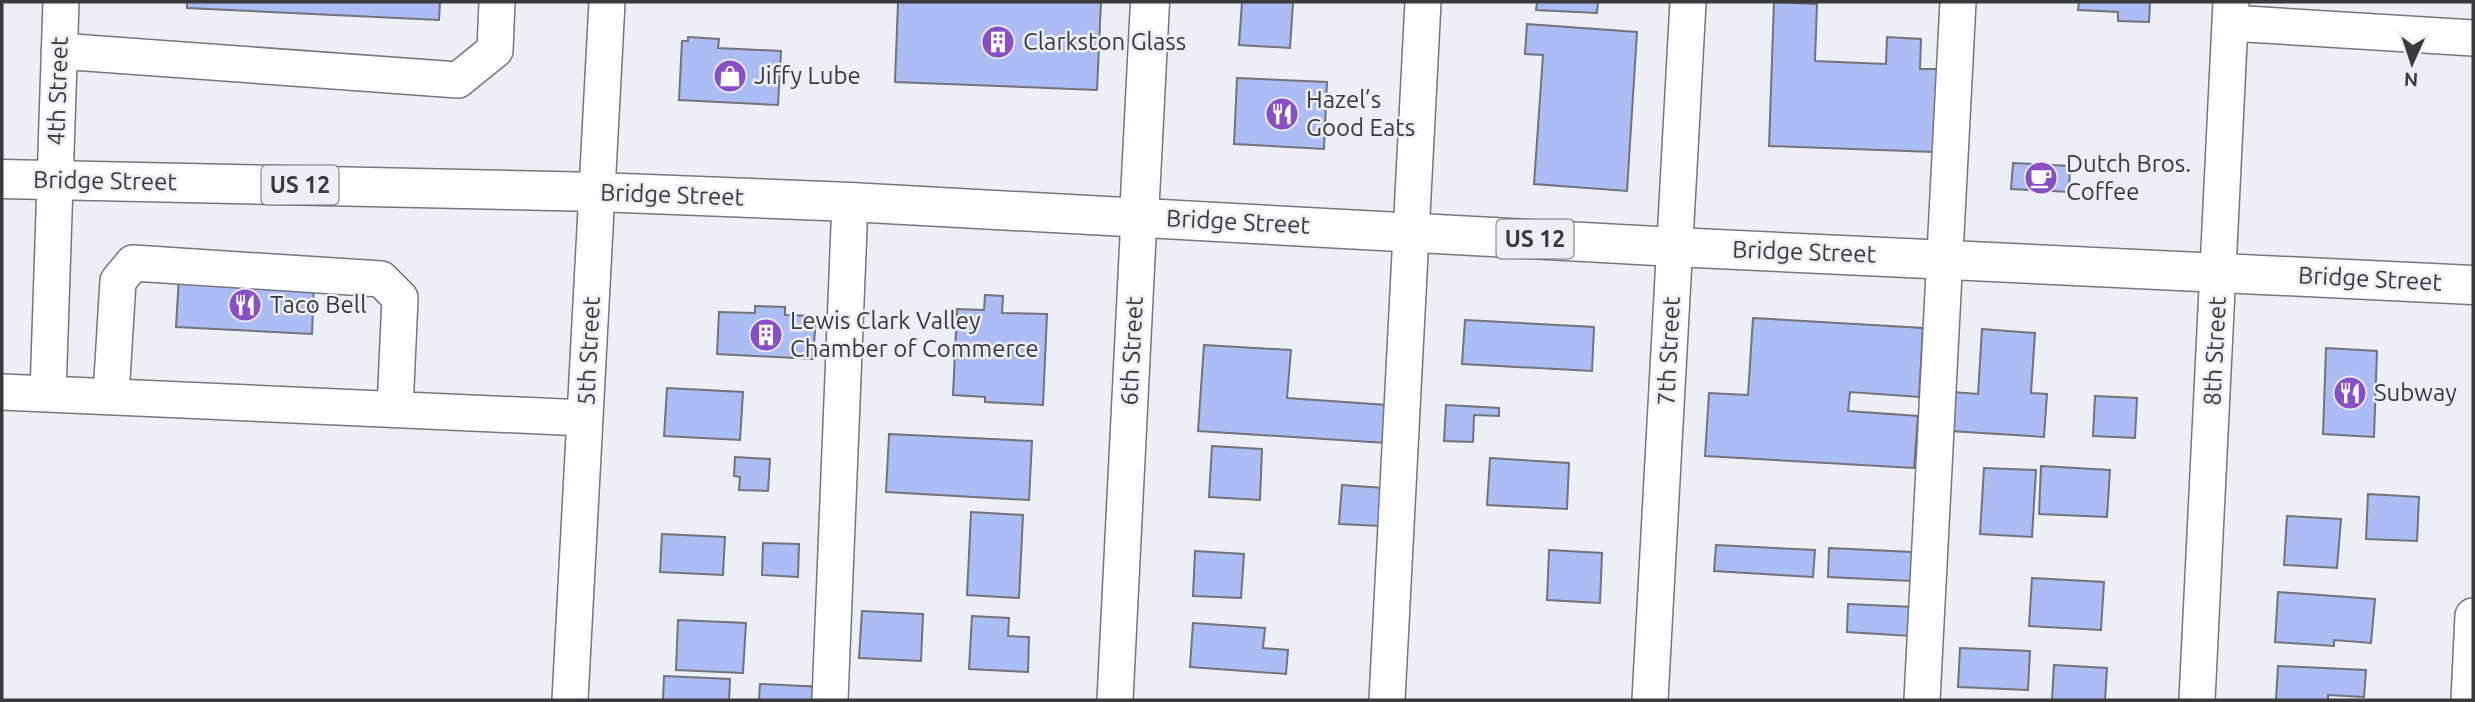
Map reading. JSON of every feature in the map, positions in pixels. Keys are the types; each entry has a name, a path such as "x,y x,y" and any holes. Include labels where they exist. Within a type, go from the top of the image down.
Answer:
{"main road":[{"name":"6th Street","path":"1139,217 1150,2"},
{"name":"Bridge Street","path":"2,179 597,192 850,202 1675,247 2473,285"}],"street":[{"name":"4th Street","path":"48,394 61,2"},
{"path":"59,51 458,80 495,50 497,2"},
{"name":"5th Street","path":"570,700 607,2"},
{"path":"1387,700 1423,2"},
{"name":"7th Street","path":"1650,700 1688,2"},
{"path":"1922,700 1958,2"},
{"path":"2231,12 2473,38"},
{"name":"8th Street","path":"2197,700 2231,12"},
{"path":"830,700 850,202"},
{"name":"6th Street","path":"1115,700 1139,217"},
{"path":"111,396 118,281 133,263 381,279 400,298 395,410"},
{"path":"2,392 585,418"},
{"path":"2469,700 2473,616"}],"building":[{"path":"187,2 440,2 439,20 187,8"},
{"name":"Clarkston Glass","path":"898,2 1101,2 1097,90 895,82"},
{"path":"1242,2 1293,2 1290,48 1239,45"},
{"path":"1537,2 1598,2 1597,13 1536,10"},
{"path":"1774,2 1817,4 1815,61 1886,64 1887,37 1921,39 1920,69 1937,69 1933,152 1769,146"},
{"path":"2079,2 2150,2 2149,22 2118,21 2118,12 2078,10"},
{"path":"1527,24 1637,32 1627,191 1534,184 1543,55 1525,54"},
{"name":"Jiffy Lube","path":"688,37 719,39 718,48 781,51 778,105 679,100 682,41 688,41"},
{"path":"1237,78 1327,82 1324,149 1234,144"},
{"name":"Dutch Bros. Coffee","path":"2013,163 2070,166 2069,192 2011,189"},
{"name":"Taco Bell","path":"179,276 314,283 312,334 176,327"},
{"path":"985,295 1003,296 1002,313 1047,314 1043,405 985,402 985,397 953,395 957,309 984,310"},
{"name":"Lewis Clark Valley Chamber of Commerce","path":"755,306 785,307 785,315 816,316 813,359 717,354 719,312 755,313"},
{"path":"1753,318 1923,328 1919,397 1850,392 1848,411 1918,416 1914,468 1705,456 1709,393 1748,395"},
{"path":"1465,320 1594,327 1592,371 1462,364"},
{"path":"1982,329 2035,333 2031,393 2047,394 2044,437 1951,431 1954,392 1978,394"},
{"path":"1204,345 1291,350 1287,398 1388,405 1386,443 1198,431"},
{"name":"Subway","path":"2326,348 2377,351 2374,437 2323,434"},
{"path":"667,388 743,392 740,440 664,436"},
{"path":"2095,396 2137,398 2135,438 2093,436"},
{"path":"1446,405 1499,408 1499,416 1474,415 1473,442 1444,441"},
{"path":"889,434 1032,441 1029,500 886,492"},
{"path":"1212,446 1262,449 1260,500 1209,497"},
{"path":"735,457 770,459 768,491 739,490 740,477 734,476"},
{"path":"1490,458 1569,463 1567,509 1487,505"},
{"path":"2041,466 2110,470 2107,517 2039,514"},
{"path":"1984,468 2036,470 2032,537 1980,534"},
{"path":"1342,485 1383,488 1380,526 1339,524"},
{"path":"2368,494 2419,497 2417,541 2366,539"},
{"path":"971,512 1023,515 1019,598 967,595"},
{"path":"2287,516 2341,519 2337,568 2284,565"},
{"path":"662,534 725,537 723,575 660,572"},
{"path":"763,543 799,544 798,577 762,575"},
{"path":"1716,545 1815,550 1813,577 1714,571"},
{"path":"1829,548 1912,552 1911,581 1828,577"},
{"path":"1549,550 1602,553 1600,603 1547,600"},
{"path":"1195,551 1244,554 1241,598 1193,596"},
{"path":"2032,578 2104,582 2101,630 2029,626"},
{"path":"2278,592 2375,599 2371,643 2334,640 2334,646 2275,642"},
{"path":"1848,604 1913,607 1911,636 1847,632"},
{"path":"862,611 923,614 921,661 859,658"},
{"path":"972,616 1009,618 1008,636 1029,637 1028,672 969,669"},
{"path":"678,620 746,623 743,673 676,670"},
{"path":"1193,623 1265,628 1263,648 1288,650 1286,674 1190,667"},
{"path":"1960,648 2030,651 2028,690 1958,687"},
{"path":"2054,665 2107,668 2105,700 2052,700"},
{"path":"2278,666 2366,670 2364,697 2328,695 2328,700 2276,700"},
{"path":"664,676 730,679 729,700 663,700"},
{"path":"760,684 824,687 823,700 759,700"}],"place":[{"name":"Clarkston Glass","path":"998,42"},
{"name":"Jiffy Lube","path":"730,76"},
{"name":"Hazel’s Good Eats","path":"1282,114"},
{"name":"Dutch Bros. Coffee","path":"2041,178"},
{"name":"Taco Bell","path":"245,305"},
{"name":"Lewis Clark Valley Chamber of Commerce","path":"766,335"},
{"name":"Subway","path":"2350,393"}]}
